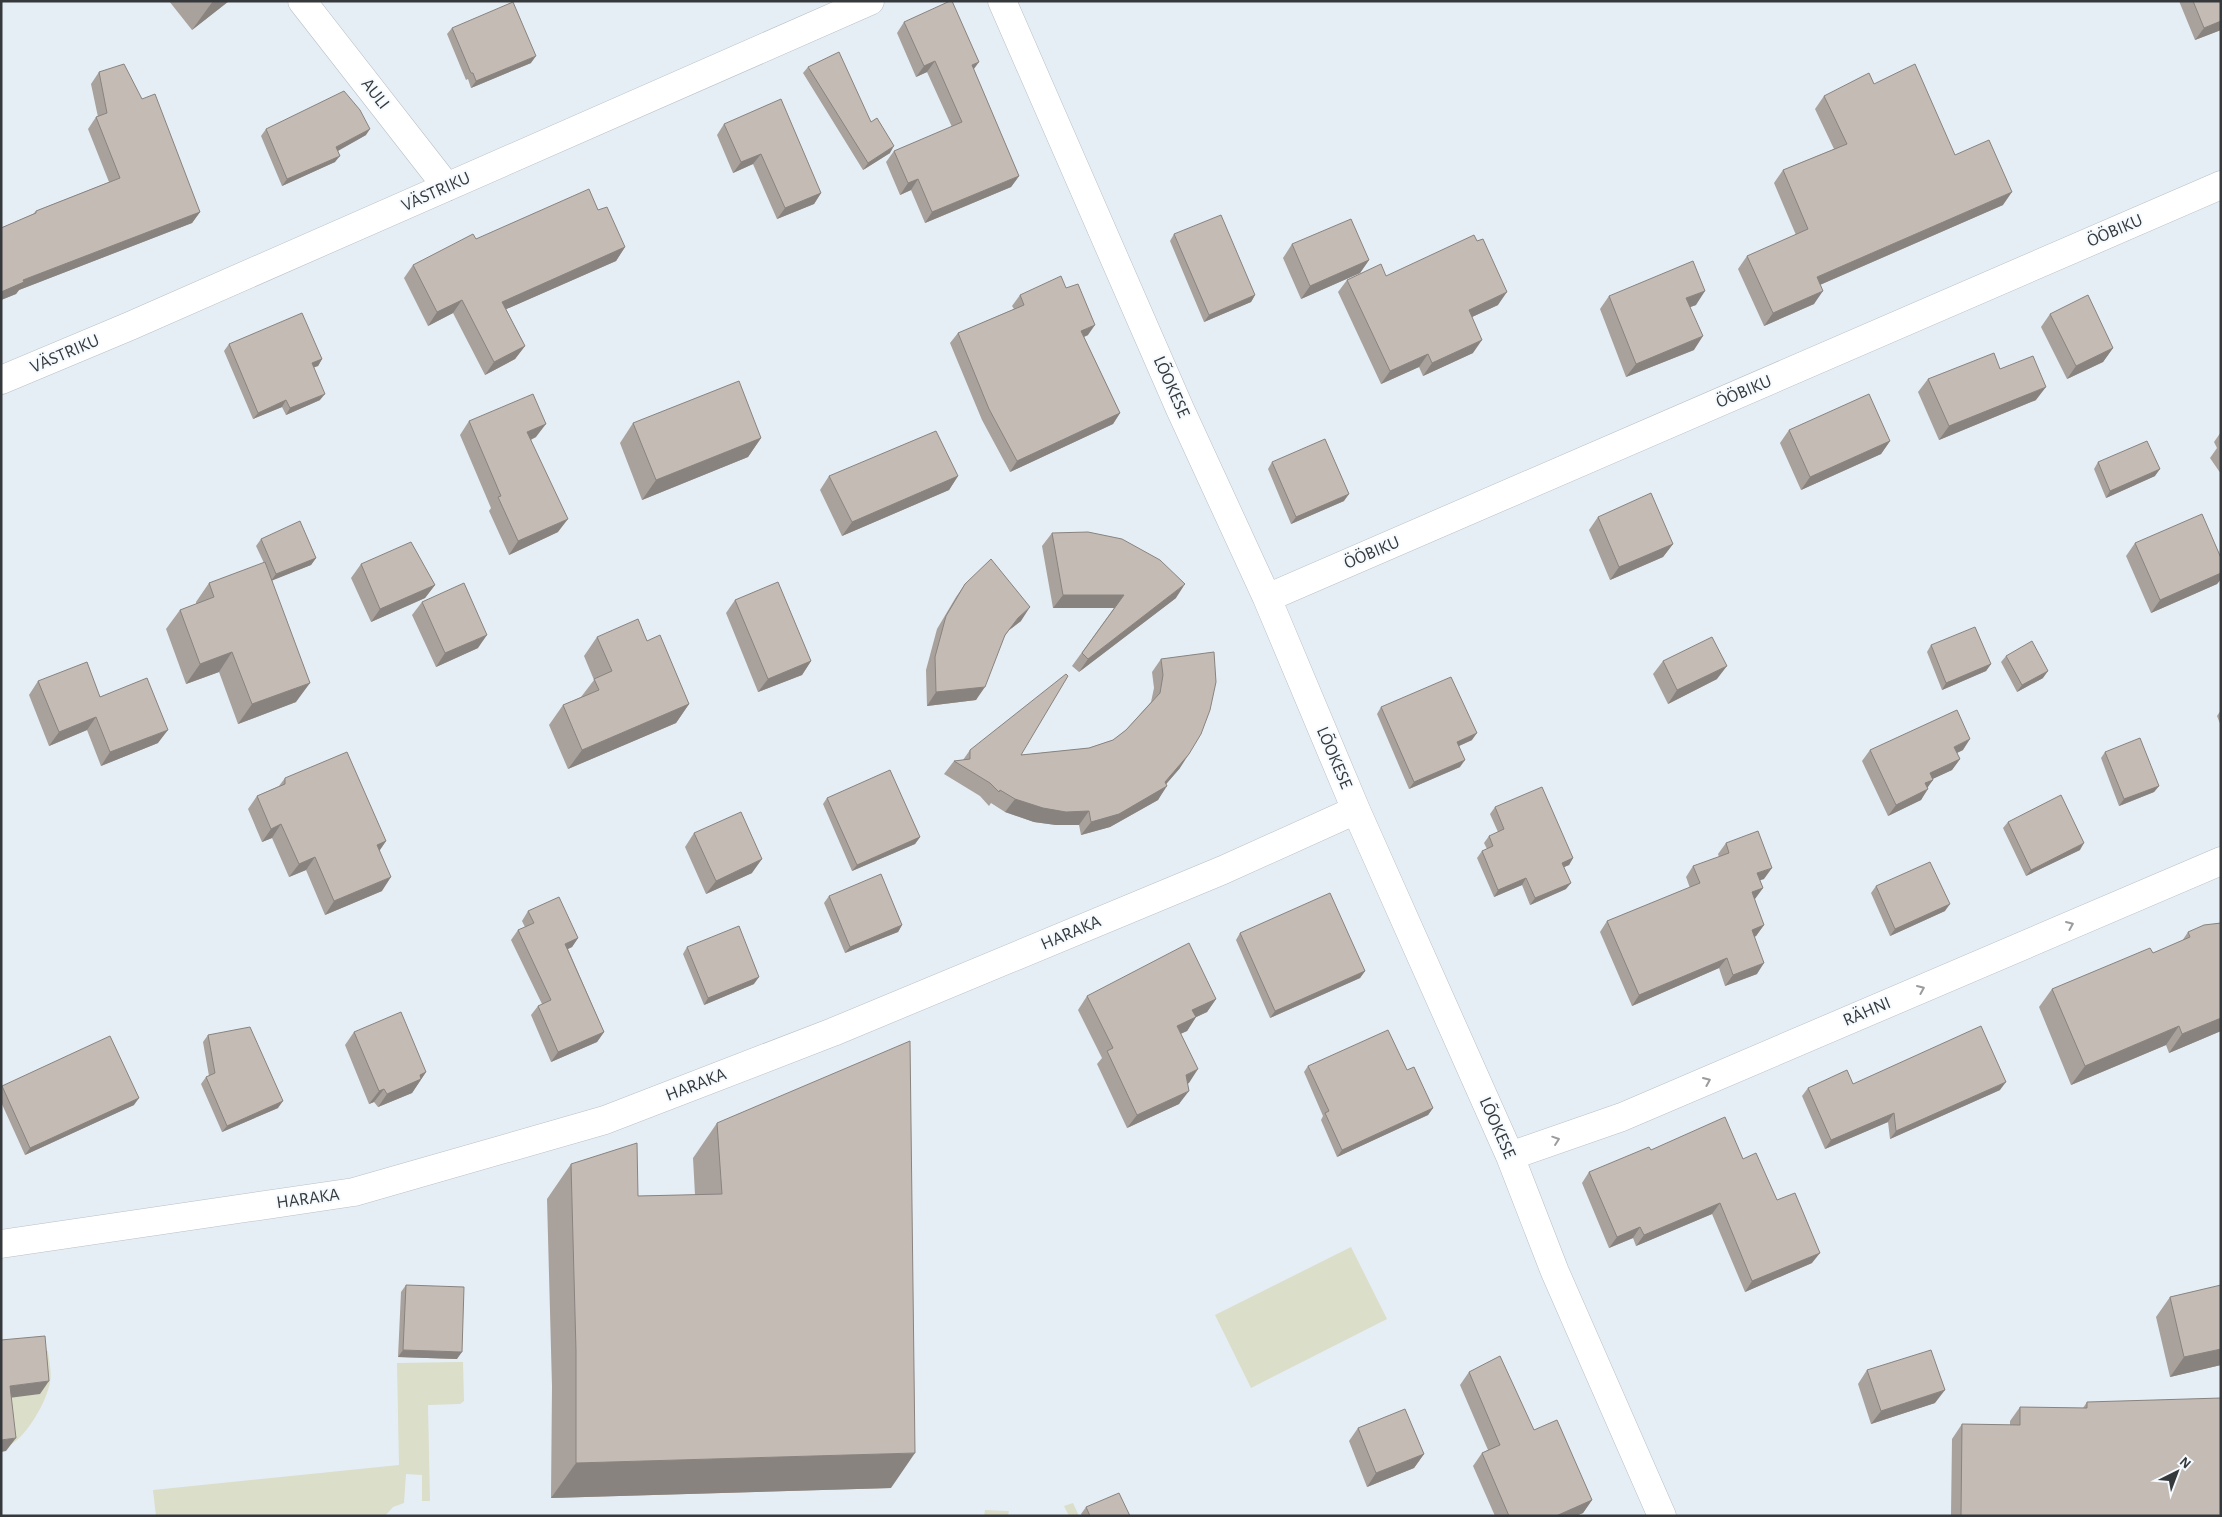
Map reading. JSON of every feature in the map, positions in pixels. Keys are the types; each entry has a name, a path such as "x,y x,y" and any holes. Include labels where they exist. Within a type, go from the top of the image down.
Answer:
{"street":[{"name":"AULI","path":"302,1 447,187"},
{"name":"VÄSTRIKU","path":"1,380 139,322 870,1"},
{"name":"LÕOKESE","path":"1002,1 1176,400 1267,598 1356,810 1510,1156 1556,1272 1662,1516"},
{"name":"ÖÖBIKU","path":"1267,598 2221,186"},
{"name":"HARAKA","path":"1,1244 354,1192 606,1120 833,1032 1223,870 1356,810"},
{"name":"RÄHNI","path":"1510,1156 1622,1117 2221,861"}],"green space":[{"path":"1351,1247 1387,1319 1251,1388 1215,1315"},
{"path":"35,1350 48,1351 51,1374 48,1390 41,1408 29,1426 10,1445 1,1399"},
{"path":"463,1362 464,1401 460,1404 428,1405 430,1501 422,1501 422,1475 406,1474 404,1503 393,1507 385,1516 156,1516 153,1490 399,1465 397,1363"},
{"path":"1073,1503 1079,1516 1069,1516 1064,1506"},
{"path":"985,1510 1009,1511 1008,1516 984,1516"}],"building":[{"path":"952,1 979,62 972,65 1019,176 932,212 918,179 908,183 894,151 962,122 935,61 924,66 904,22"},
{"path":"2193,1 2221,1 2221,21 2204,28"},
{"path":"513,2 536,56 476,81 452,28"},
{"path":"839,52 871,122 877,118 894,146 868,163 808,67"},
{"path":"124,64 142,99 155,94 200,212 23,280 24,282 1,292 1,228 36,213 36,211 120,178 96,117 107,113 99,72"},
{"path":"1915,64 1955,155 1989,140 2012,192 1817,277 1823,291 1773,313 1747,256 1808,229 1783,170 1847,144 1824,96 1869,73 1874,84"},
{"path":"344,91 360,110 370,129 336,147 340,156 287,179 266,129"},
{"path":"781,99 821,193 785,208 761,154 741,162 724,124"},
{"path":"589,189 598,210 607,207 625,247 502,302 525,346 494,362 462,300 437,312 413,265 473,234 476,239"},
{"path":"1221,215 1255,295 1209,315 1174,234"},
{"path":"1351,219 1369,260 1310,286 1292,244"},
{"path":"1474,235 1477,241 1483,239 1507,292 1469,310 1482,340 1432,363 1428,354 1390,371 1347,280 1381,264 1386,276"},
{"path":"1693,261 1705,291 1686,298 1703,336 1636,364 1609,296"},
{"path":"1061,276 1066,288 1078,284 1095,325 1081,331 1120,413 1017,461 989,409 958,333 1024,305 1020,295"},
{"path":"2088,295 2113,348 2076,366 2050,314"},
{"path":"302,313 322,359 312,363 325,394 290,408 286,400 258,413 229,344"},
{"path":"1994,353 2000,369 2033,356 2046,387 1949,426 1928,379"},
{"path":"739,381 761,438 656,480 633,423"},
{"path":"533,394 546,424 527,432 568,519 518,541 498,497 501,496 469,421"},
{"path":"1869,394 1890,441 1810,477 1789,430"},
{"path":"936,431 958,476 852,522 829,476"},
{"path":"1325,439 1349,494 1296,517 1272,462"},
{"path":"2147,441 2160,469 2110,491 2098,462"},
{"path":"1651,493 1673,544 1619,567 1598,517"},
{"path":"2202,514 2221,558 2221,573 2160,600 2135,543"},
{"path":"300,521 316,558 276,574 261,539"},
{"path":"1088,532 1122,539 1160,560 1185,584 1088,659 1082,653 1124,595 1063,595 1052,533"},
{"path":"411,542 435,585 380,609 361,564"},
{"path":"991,559 1030,607 1018,618 1005,635 985,687 936,692 935,657 946,616 965,584"},
{"path":"265,562 310,683 252,704 232,652 200,664 180,610 214,597 209,583"},
{"path":"778,582 811,661 768,679 735,600"},
{"path":"464,583 487,635 445,653 422,602"},
{"path":"638,619 647,641 660,635 689,704 582,750 563,705 599,690 594,679 612,671 597,637"},
{"path":"1975,627 1991,664 1946,683 1931,645"},
{"path":"1712,637 1727,666 1677,690 1663,661"},
{"path":"2032,641 2048,671 2022,685 2006,656"},
{"path":"1214,652 1216,682 1210,710 1201,734 1189,754 1165,782 1167,786 1119,814 1091,822 1089,811 1066,812 1043,808 1015,799 1000,790 999,792 990,783 954,761 970,759 970,750 1066,674 1068,676 1021,755 1089,748 1113,740 1126,730 1160,693 1163,675 1161,659"},
{"path":"87,662 100,697 147,678 168,730 110,752 96,717 59,732 38,681"},
{"path":"1451,677 1477,733 1457,742 1465,760 1414,782 1381,707"},
{"path":"1957,710 1970,739 1954,747 1960,759 1930,773 1933,780 1925,783 1928,789 1896,805 1870,750"},
{"path":"2140,738 2159,786 2124,799 2105,752"},
{"path":"347,752 386,841 377,845 391,877 334,901 315,857 299,864 281,824 271,829 257,796 285,784 285,778"},
{"path":"890,770 920,837 857,865 827,798"},
{"path":"1542,787 1573,858 1562,863 1571,883 1535,898 1526,878 1498,890 1482,851 1493,846 1489,836 1504,829 1495,807"},
{"path":"2061,795 2084,843 2031,870 2008,822"},
{"path":"741,812 762,859 716,881 694,833"},
{"path":"1758,831 1772,868 1757,873 1763,888 1752,892 1764,925 1752,930 1764,963 1733,975 1727,958 1639,995 1607,921 1700,883 1693,866 1729,853 1726,843"},
{"path":"1930,862 1950,904 1895,929 1876,886"},
{"path":"881,874 902,925 850,947 829,896"},
{"path":"1330,893 1365,971 1275,1011 1240,933"},
{"path":"559,897 578,938 565,944 604,1032 558,1052 538,1006 551,1000 518,930 534,923 528,911"},
{"path":"2221,923 2221,1018 2182,1034 2179,1026 2085,1066 2052,989 2150,948 2153,953 2190,937 2188,932 2204,925"},
{"path":"739,926 759,977 708,998 687,947"},
{"path":"1189,943 1216,999 1192,1010 1196,1017 1177,1026 1198,1069 1186,1075 1189,1091 1137,1115 1107,1051 1113,1048 1087,996"},
{"path":"401,1012 426,1072 420,1075 421,1079 387,1094 384,1089 379,1091 354,1032"},
{"path":"1981,1026 2006,1082 1896,1131 1894,1113 1831,1140 1808,1088 1847,1070 1853,1084"},
{"path":"250,1027 283,1101 227,1126 206,1077 215,1073 208,1035"},
{"path":"1388,1030 1407,1070 1414,1067 1433,1108 1342,1150 1325,1113 1329,1111 1308,1066"},
{"path":"110,1036 139,1098 30,1148 2,1086"},
{"path":"910,1041 915,1453 576,1463 576,1351 571,1164 637,1143 638,1196 722,1194 717,1123"},
{"path":"1725,1117 1743,1159 1756,1153 1777,1200 1795,1193 1820,1253 1752,1281 1720,1203 1644,1235 1640,1227 1617,1237 1589,1172 1649,1147 1651,1150"},
{"path":"406,1285 464,1287 462,1352 403,1350"},
{"path":"2221,1285 2221,1349 2184,1357 2170,1297"},
{"path":"45,1336 49,1381 10,1386 16,1438 1,1440 1,1340"},
{"path":"1931,1350 1945,1390 1881,1411 1867,1370"},
{"path":"1500,1356 1534,1430 1557,1420 1592,1500 1556,1516 1509,1516 1482,1453 1500,1445 1469,1372"},
{"path":"2221,1398 2221,1516 1961,1516 1962,1424 2020,1425 2020,1407 2087,1408 2087,1402"},
{"path":"1405,1409 1424,1454 1376,1473 1358,1428"},
{"path":"1119,1493 1130,1516 1090,1516 1086,1507"}]}
